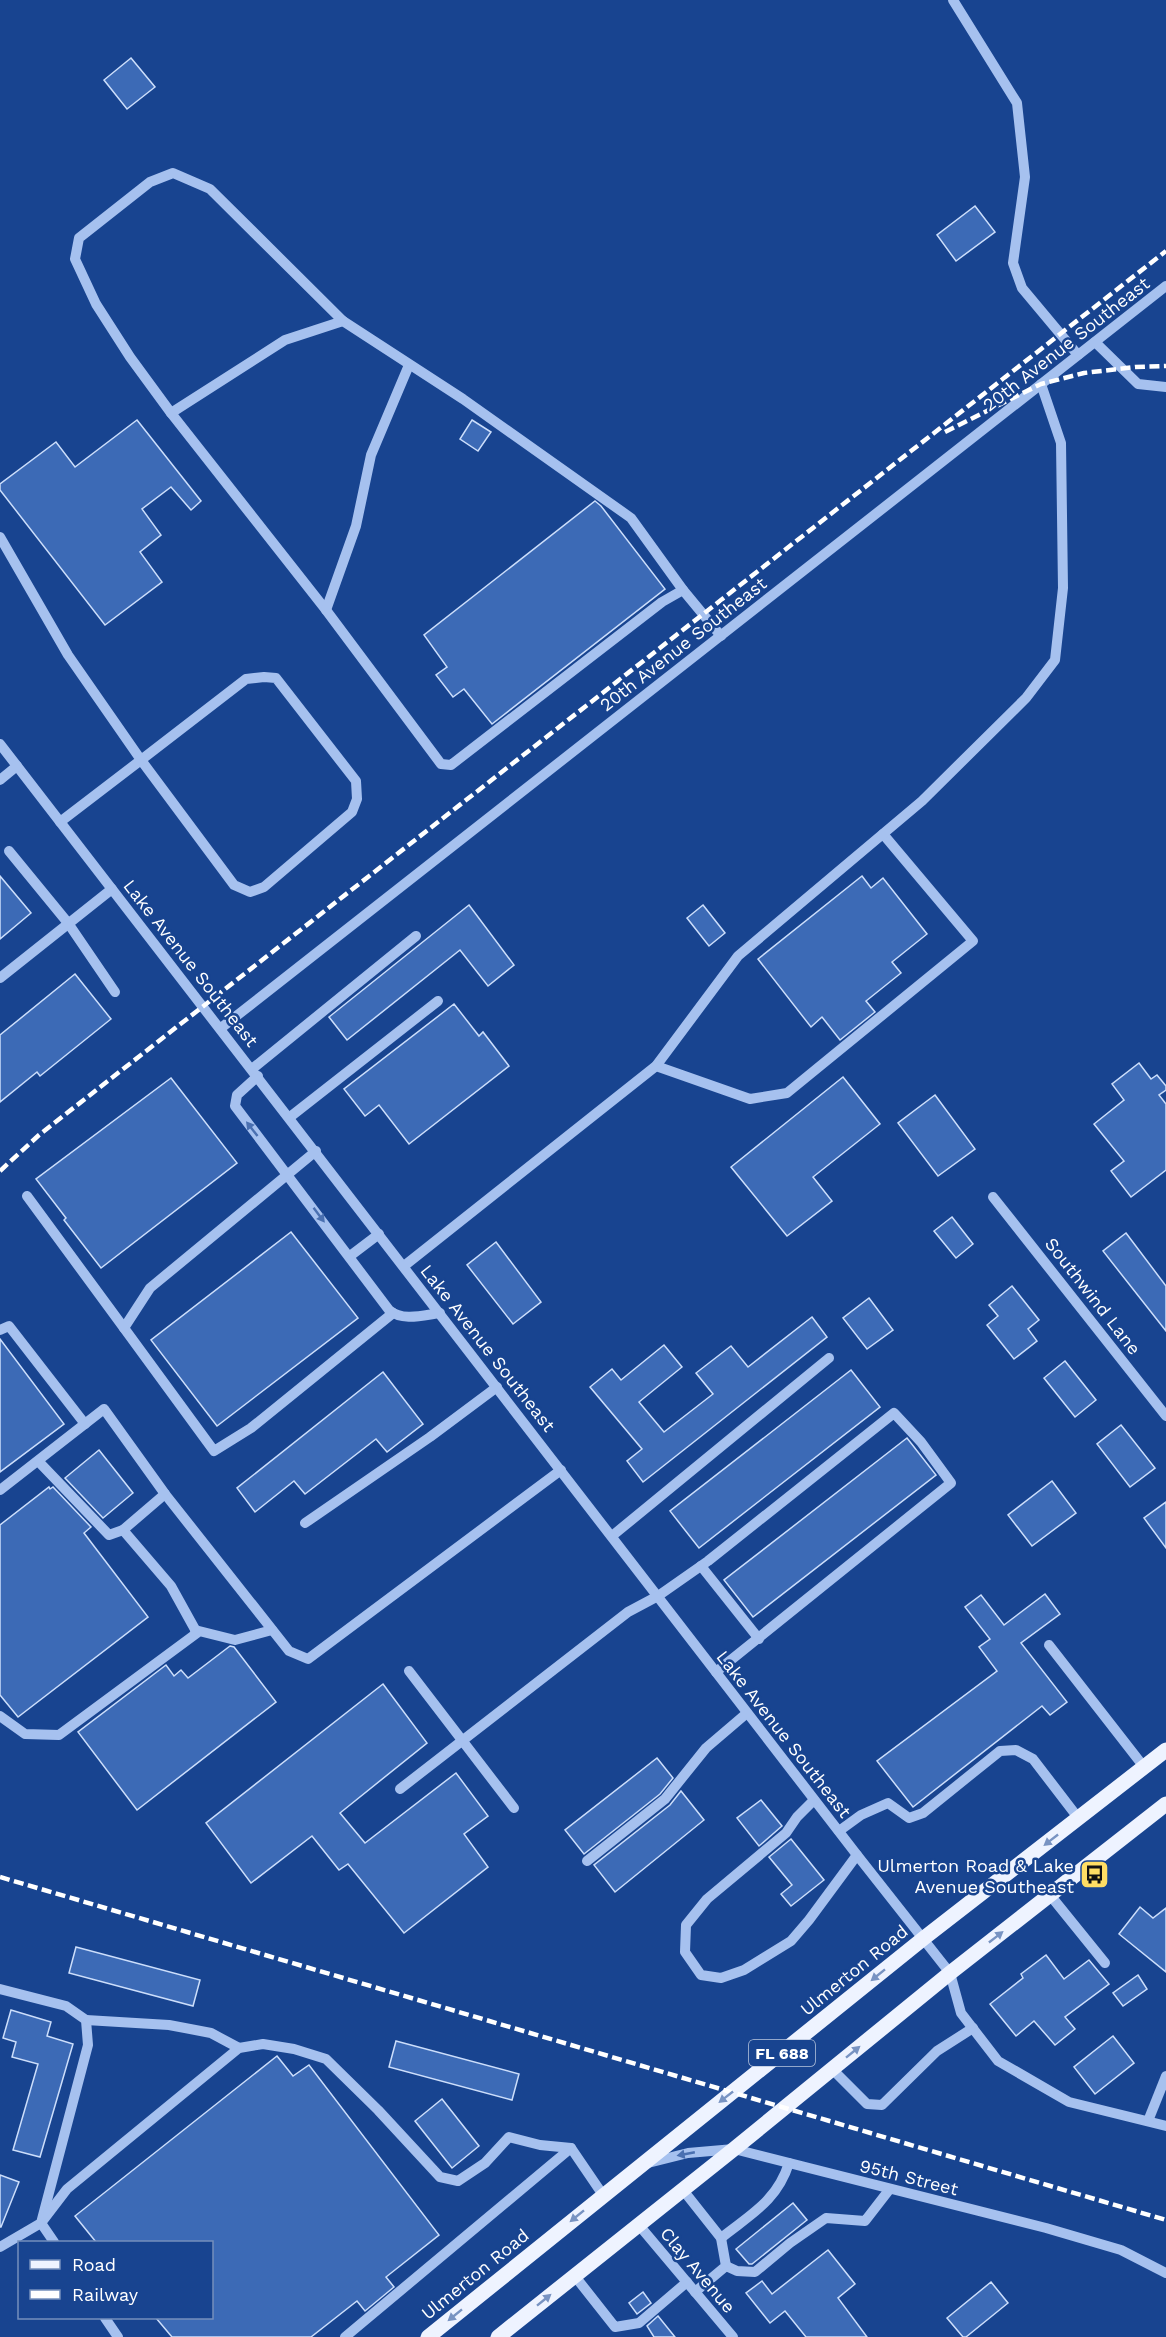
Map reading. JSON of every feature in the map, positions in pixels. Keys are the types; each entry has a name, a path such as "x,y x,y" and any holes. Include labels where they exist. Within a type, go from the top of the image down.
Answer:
{"main road":[{"name":"Ulmerton Road","path":"428,2337 924,1938 1166,1749"},
{"name":"FL 688","path":"498,2337 950,1973 1166,1804"}],"street":[{"path":"953,0 1017,103 1025,177 1013,262 1022,288 1078,355"},
{"path":"683,590 662,602 451,765 441,764 326,610 171,413 96,304 75,259 79,238 150,182 173,174 210,189 343,321 463,399 631,518 683,590 721,636"},
{"name":"20th Avenue Southeast","path":"221,1028 1166,286"},
{"path":"171,413 285,340 343,321"},
{"path":"1095,342 1138,384 1166,387"},
{"path":"326,610 356,526 371,455 410,365"},
{"path":"404,1266 656,1066 738,956 922,801 1026,698 1055,660 1063,588 1061,443 1041,384"},
{"path":"0,537 68,655 141,760 234,885 250,892 264,887 352,812 357,799 356,781 276,678 246,679 141,760 60,822"},
{"name":"Lake Avenue Southeast","path":"0,744 316,1151 856,1855 924,1938 950,1973 962,2013 998,2061 1069,2102 1166,2126"},
{"path":"0,780 17,766"},
{"path":"656,1066 750,1099 787,1093 973,940 883,834"},
{"path":"9,851 68,923 115,992"},
{"path":"0,978 112,889"},
{"path":"416,936 255,1073 237,1095 235,1106 393,1313 408,1317 440,1313"},
{"path":"290,1118 438,1001"},
{"path":"124,1329 150,1288 316,1151"},
{"path":"27,1196 214,1451 252,1428 393,1313"},
{"name":"Southwind Lane","path":"993,1197 1166,1416"},
{"path":"350,1256 379,1234"},
{"path":"0,1330 9,1326 85,1424"},
{"path":"612,1536 829,1358"},
{"path":"305,1523 430,1437 497,1387"},
{"path":"0,1490 104,1409 165,1494 289,1651 308,1659 561,1470"},
{"path":"400,1789 628,1612 658,1596 701,1566 894,1413 921,1442 951,1484 716,1672"},
{"path":"39,1461 109,1536 123,1530 165,1494"},
{"path":"0,1716 25,1734 59,1735 197,1633 171,1586 123,1530"},
{"path":"701,1566 759,1639"},
{"path":"195,1630 235,1640 272,1630"},
{"path":"1050,1645 1144,1767"},
{"path":"409,1671 514,1808"},
{"path":"587,1861 665,1799 706,1748 747,1713"},
{"path":"839,1832 861,1815 888,1803 909,1818 923,1813 1000,1751 1016,1750 1033,1759 1079,1818"},
{"path":"814,1800 796,1817 786,1833 707,1899 686,1925 685,1952 701,1975 721,1978 744,1970 791,1941 856,1855"},
{"path":"1050,1895 1106,1963"},
{"path":"0,1989 66,2006 86,2020 169,2025 211,2032 239,2048"},
{"path":"53,2241 41,2223 88,2045 86,2020"},
{"path":"832,2069 867,2104 882,2105 937,2051 973,2028"},
{"path":"0,2247 41,2223 67,2189 239,2048 263,2044 294,2049 326,2059 378,2110 440,2177 458,2181 485,2163 509,2137 540,2145 572,2148"},
{"path":"1148,2121 1166,2076"},
{"path":"572,2148 603,2196"},
{"path":"345,2337 572,2148"},
{"name":"95th Street","path":"639,2166 688,2153 734,2149 1046,2228 1121,2250 1166,2273"},
{"path":"722,2238 772,2197 784,2180 789,2163"},
{"path":"683,2190 722,2238 726,2266"},
{"path":"726,2266 736,2271 755,2272 790,2243 826,2218 841,2217 865,2221 890,2190"},
{"name":"Clay Avenue","path":"638,2224 733,2337"},
{"path":"695,2292 726,2266"},
{"path":"574,2276 615,2327 639,2323 687,2282"},
{"path":"106,2319 118,2337"}],"building":[{"path":"131,58 155,87 127,109 104,80"},
{"path":"975,206 995,232 956,261 937,235"},
{"path":"137,420 201,501 191,510 171,487 142,509 161,535 140,552 162,582 105,625 0,490 0,484 56,442 75,467"},
{"path":"472,420 491,432 478,451 460,439"},
{"path":"595,501 665,589 492,724 464,689 453,697 436,675 447,667 424,635"},
{"path":"0,876 31,913 0,939"},
{"path":"862,876 871,888 883,878 927,934 892,962 901,973 866,1001 875,1012 840,1040 822,1017 811,1027 758,959"},
{"path":"469,905 514,965 488,986 460,950 347,1040 329,1017"},
{"path":"703,905 725,933 709,946 687,918"},
{"path":"75,974 111,1019 40,1076 37,1072 0,1102 0,1035"},
{"path":"454,1004 479,1036 483,1032 509,1066 409,1144 379,1105 365,1116 344,1089"},
{"path":"1139,1063 1151,1079 1157,1075 1166,1086 1166,1090 1159,1095 1166,1104 1166,1170 1131,1197 1111,1171 1124,1161 1094,1124 1124,1100 1112,1084"},
{"path":"843,1077 880,1124 813,1177 832,1201 787,1236 731,1167"},
{"path":"171,1078 237,1163 101,1268 36,1179"},
{"path":"935,1095 975,1149 938,1176 898,1123"},
{"path":"952,1217 973,1244 956,1258 934,1231"},
{"path":"291,1232 358,1318 217,1426 151,1340"},
{"path":"1126,1233 1166,1286 1166,1331 1103,1251"},
{"path":"496,1242 541,1302 513,1324 467,1265"},
{"path":"1012,1286 1039,1320 1028,1329 1037,1341 1014,1359 987,1325 998,1316 989,1305"},
{"path":"869,1298 893,1330 867,1349 843,1318"},
{"path":"812,1317 827,1337 643,1482 627,1461 642,1449 590,1387 612,1369 621,1380 664,1345 682,1367 639,1402 664,1432 713,1394 696,1373 731,1346 748,1367"},
{"path":"0,1339 64,1424 0,1472"},
{"path":"1065,1361 1096,1400 1075,1417 1044,1378"},
{"path":"851,1370 880,1407 699,1548 670,1511"},
{"path":"383,1372 423,1424 387,1452 376,1439 305,1494 294,1481 255,1512 237,1488"},
{"path":"1121,1425 1155,1468 1130,1487 1097,1444"},
{"path":"907,1438 936,1475 753,1617 724,1580"},
{"path":"99,1450 133,1493 103,1518 65,1478"},
{"path":"1052,1481 1076,1513 1032,1546 1008,1515"},
{"path":"49,1487 50,1489 53,1487 91,1527 84,1533 148,1617 18,1717 0,1695 0,1525"},
{"path":"1166,1502 1166,1548 1144,1518"},
{"path":"1045,1594 1060,1614 1021,1643 1067,1702 1050,1715 1042,1706 913,1807 877,1761 997,1671 979,1647 990,1639 965,1607 981,1595 1004,1625"},
{"path":"230,1646 234,1647 276,1702 137,1810 78,1732 166,1665 174,1676 181,1670 188,1678"},
{"path":"383,1684 427,1743 340,1813 365,1843 456,1773 488,1816 464,1834 488,1867 404,1933 348,1864 339,1870 312,1836 251,1883 206,1823"},
{"path":"657,1758 673,1778 660,1794 584,1854 565,1830"},
{"path":"681,1791 704,1820 615,1892 594,1865 670,1805"},
{"path":"761,1800 782,1826 759,1846 737,1818"},
{"path":"791,1839 824,1880 791,1906 781,1894 792,1885 769,1857"},
{"path":"1140,1907 1153,1918 1166,1908 1166,1972 1119,1934"},
{"path":"76,1947 200,1980 193,2006 69,1973"},
{"path":"1046,1955 1064,1979 1089,1960 1109,1984 1065,2017 1075,2029 1055,2045 1034,2021 1016,2036 990,2004 1023,1978 1021,1974"},
{"path":"1138,1975 1147,1989 1123,2006 1113,1993"},
{"path":"11,2010 51,2022 47,2036 73,2044 40,2157 13,2150 38,2064 12,2057 16,2042 3,2038"},
{"path":"1113,2036 1134,2063 1095,2094 1074,2067"},
{"path":"396,2041 519,2074 512,2100 389,2067"},
{"path":"277,2056 293,2076 309,2065 439,2235 386,2277 394,2287 365,2311 357,2301 311,2337 172,2337 157,2319 213,2319 213,2241 95,2241 75,2216"},
{"path":"442,2099 479,2146 452,2168 415,2121"},
{"path":"0,2175 19,2182 1,2227 0,2227"},
{"path":"793,2203 807,2220 752,2264 749,2264 736,2249"},
{"path":"828,2250 855,2284 838,2298 867,2337 806,2337 785,2311 770,2323 746,2293 762,2281 772,2294"},
{"path":"991,2282 1008,2303 966,2337 963,2337 947,2318"},
{"path":"643,2292 651,2303 637,2314 629,2303"},
{"path":"658,2316 675,2337 654,2337 647,2326"}],"railway":[{"path":"0,1171 39,1135 1166,251"},
{"path":"945,432 1041,384 1084,373 1166,366"},
{"path":"0,1877 1166,2220"}],"place":[{"name":"Ulmerton Road & Lake Avenue Southeast","path":"1095,1875"}]}
